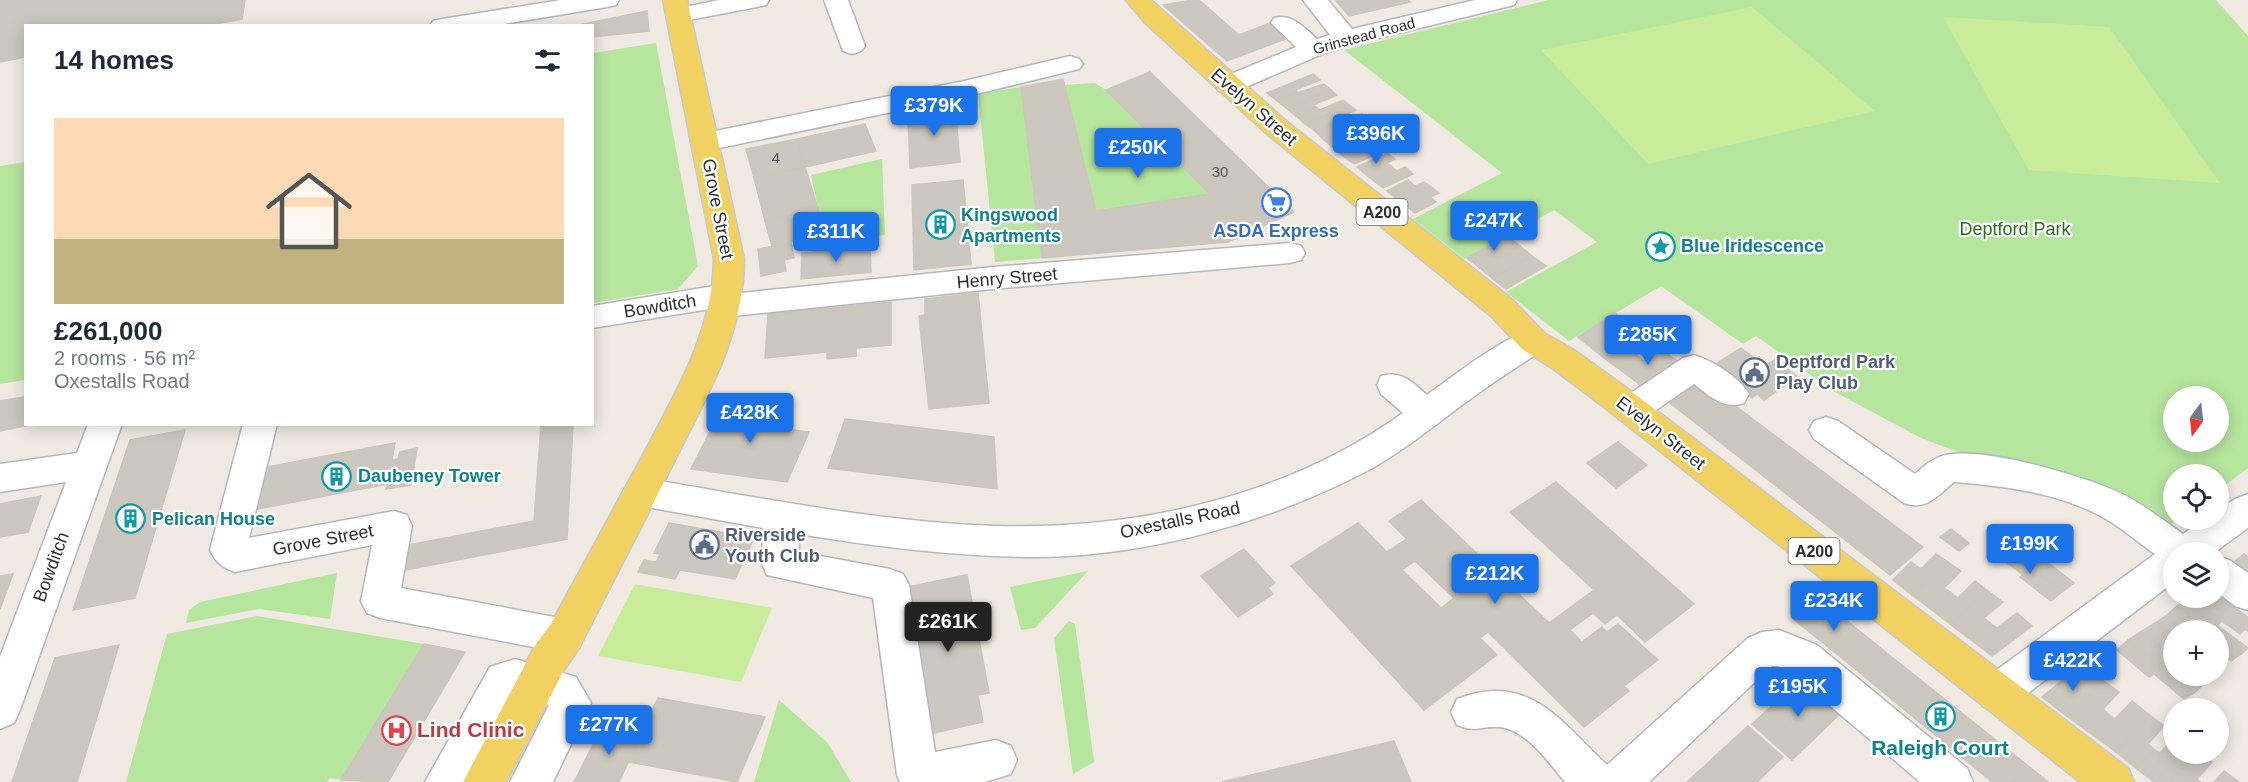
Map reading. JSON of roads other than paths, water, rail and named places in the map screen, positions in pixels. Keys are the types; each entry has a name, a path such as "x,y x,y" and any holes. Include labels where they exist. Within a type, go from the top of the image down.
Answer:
{"main road":[{"name":"Evelyn Street","path":"1138,0 1154,18 1277,128 1502,308 1533,341 1563,359 1631,410 2113,782"},
{"name":"Grove Street","path":"484,782 536,681 565,636 695,386 716,339 726,300 730,275 729,260 677,8"}],"street":[{"path":"455,24 607,0"},
{"path":"677,8 758,0"},
{"path":"836,0 852,46"},
{"path":"1316,0 1346,38"},
{"name":"Grinstead Road","path":"1228,85 1313,49 1441,7 1505,0"},
{"path":"1283,23 1313,49"},
{"path":"705,142 964,89 1070,64"},
{"name":"Henry Street","path":"726,300 1290,254"},
{"name":"Bowditch","path":"594,317 726,300"},
{"name":"Oxestalls Road","path":"641,492 886,531 995,541 1055,541 1110,536 1173,525 1269,499 1357,459 1386,443 1485,370 1533,341"},
{"path":"1631,410 1694,367 1732,394"},
{"path":"1393,385 1426,414"},
{"name":"Bowditch","path":"0,710 12,647 104,426"},
{"name":"Grove Street","path":"259,426 228,550 235,556 394,526 380,601 565,636"},
{"path":"1826,430 1916,493 1944,471 1953,468 1982,470 2058,485 2099,499 2119,509 2168,542"},
{"path":"0,478 88,465"},
{"path":"2200,542 2248,509"},
{"path":"782,515 780,564 890,585 918,775 996,760"},
{"path":"1997,693 2163,569"},
{"path":"2229,580 2248,594"},
{"path":"1619,782 1762,650 1779,648 1803,658 1931,776"},
{"path":"446,782 504,680 515,677 562,690 571,704 531,782"},
{"path":"1471,712 1500,707 1523,715 1550,736 1586,775"}],"place":[{"name":"ASDA Express","path":"1276,202"},
{"name":"Kingswood Apartments","path":"940,225"},
{"name":"Blue Iridescence","path":"1660,246"},
{"name":"Deptford Park Play Club","path":"1755,372"},
{"name":"Daubeney Tower","path":"337,476"},
{"name":"Pelican House","path":"131,519"},
{"name":"Riverside Youth Club","path":"704,545"},
{"name":"Raleigh Court","path":"1940,717"},
{"name":"Lind Clinic","path":"396,730"}],"park label":[{"name":"Deptford Park","path":"2015,229"}]}
